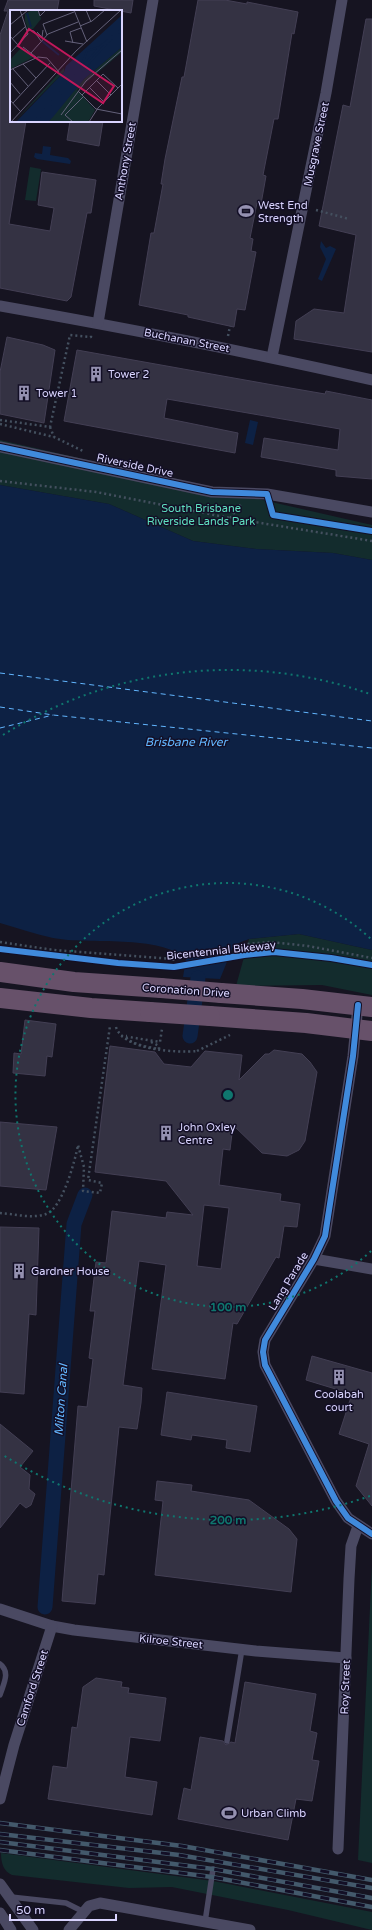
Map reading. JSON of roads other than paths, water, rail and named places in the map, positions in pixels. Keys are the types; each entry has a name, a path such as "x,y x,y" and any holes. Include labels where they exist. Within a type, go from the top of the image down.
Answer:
{"highway":[{"name":"Coronation Drive","path":"0,972 74,982 221,992 365,1006"},
{"path":"0,998 91,1008 210,1016 364,1030"}],"street":[{"name":"Anthony Street","path":"98,323 153,0"},
{"name":"Musgrave Street","path":"272,357 326,93 342,0"},
{"name":"Buchanan Street","path":"0,306 98,323 272,357 372,380"},
{"name":"Riverside Drive","path":"0,448 212,492 268,494 372,512"},
{"name":"Lang Parade","path":"365,1006 364,1030 328,1226 314,1259 265,1340 263,1358 265,1365 336,1501 348,1518 372,1534"},
{"path":"314,1259 372,1269"},
{"name":"Roy Street","path":"338,1849 351,1555 358,1526"},
{"name":"Kilroe Street","path":"0,1609 52,1626 74,1630 242,1649 346,1658"},
{"name":"Camford Street","path":"0,1799 12,1750 52,1626"},
{"name":"Camford Street","path":"0,1770 12,1750"},
{"path":"0,1884 33,1930"},
{"path":"69,1930 92,1905 103,1903 250,1930"},
{"path":"0,1913 11,1930"}],"lane":[{"path":"227,1741 242,1649"},
{"path":"0,1664 4,1667 6,1673 0,1695"},
{"path":"205,1922 213,1869"},
{"path":"9,1896 66,1903 84,1912"}],"water":[{"path":"43,146 51,147 50,155 68,158 71,161 70,164 37,159 34,157 35,153 42,154"},
{"path":"321,241 326,248 330,246 336,249 322,281 318,279 326,259 320,247"},
{"path":"250,420 258,422 253,445 245,443"},
{"name":"Brisbane River","path":"0,485 109,504 193,541 256,549 333,553 372,560 372,950 299,934 249,939 236,944 233,947 220,979 183,977 186,959 174,951 159,946 142,943 53,938 0,923"}],"waterway":[{"name":"Milton Canal","path":"190,1036 198,978"},
{"name":"Milton Canal","path":"45,1607 74,1224 85,1195"}],"railway":[{"path":"0,1823 182,1846 372,1880"},
{"path":"0,1834 179,1855 372,1888"},
{"path":"0,1842 213,1869 372,1898"},
{"path":"0,1850 212,1877 372,1907"}],"place":[{"name":"West End Strength","path":"246,211"},
{"name":"Tower 2","path":"96,374"},
{"name":"Tower 1","path":"24,393"},
{"name":"John Oxley Centre","path":"166,1133"},
{"name":"Gardner House","path":"19,1271"},
{"name":"Coolabah court","path":"339,1377"},
{"name":"Urban Climb","path":"229,1813"}],"park label":[{"name":"South Brisbane Riverside Lands Park","path":"201,514"}]}
